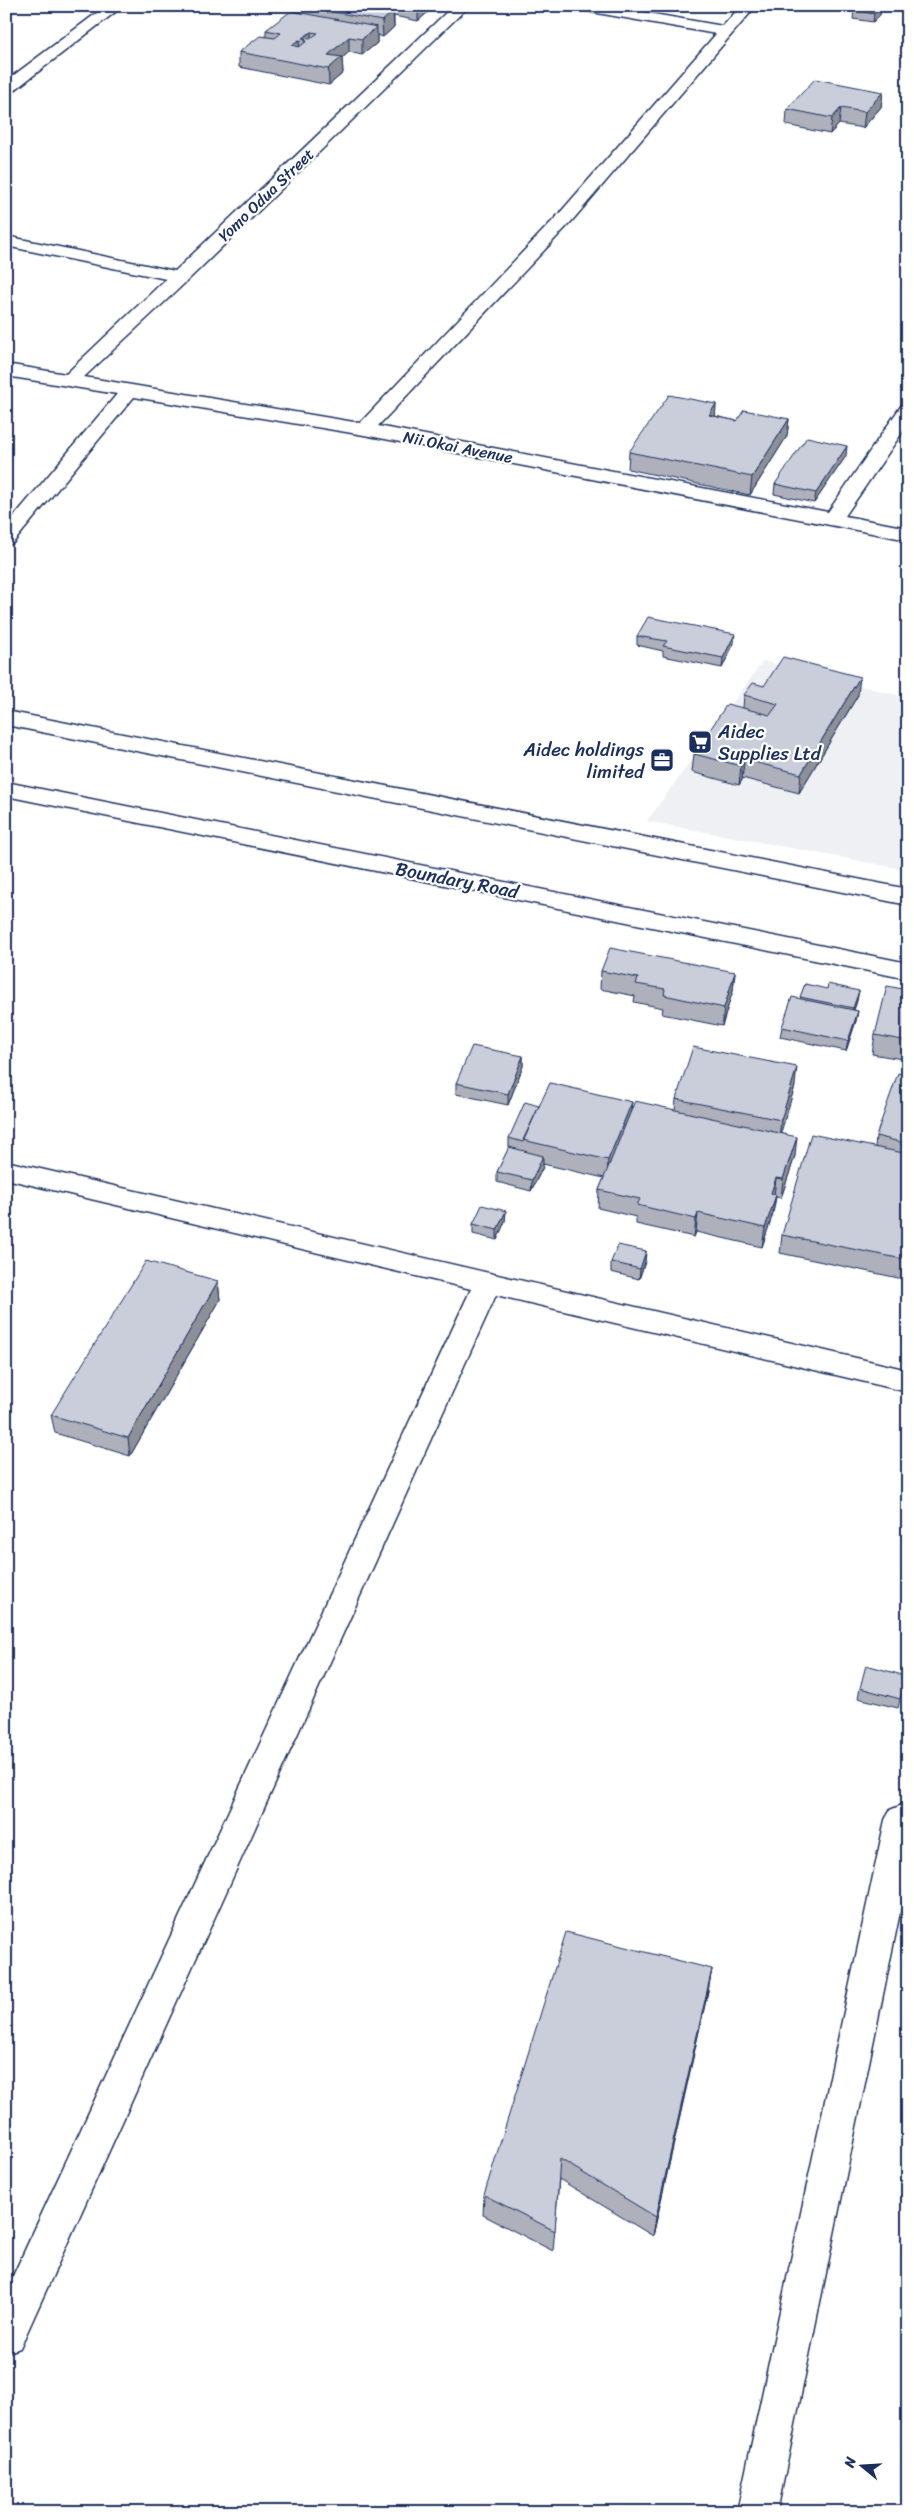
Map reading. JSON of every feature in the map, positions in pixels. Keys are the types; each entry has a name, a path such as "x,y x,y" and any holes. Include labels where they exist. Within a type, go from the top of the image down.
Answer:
{"street":[{"path":"6,89 116,6"},
{"name":"Yomo Odua Street","path":"70,381 181,277 462,6"},
{"path":"580,6 725,31"},
{"path":"364,429 564,219 748,6"},
{"path":"6,241 181,277"},
{"name":"Nii Okai Avenue","path":"6,370 364,429 908,534"},
{"path":"6,538 129,391"},
{"path":"833,519 908,410"},
{"path":"6,718 908,896"},
{"name":"Boundary Road","path":"6,789 908,971"},
{"path":"6,1170 908,1382"},
{"path":"6,2334 488,1282"},
{"path":"757,2512 902,1820"}],"shaded area":[{"path":"763,661 908,698 908,870 647,821"}],"building":[{"path":"302,6 383,6 380,9 393,12 382,21"},
{"path":"858,6 881,6 874,14 854,10"},
{"path":"291,11 377,27 362,39 349,37 328,55 342,57 328,69 239,52 260,36 275,38 281,33 266,30","holes":["311,32 318,33 310,39 302,38","299,40 307,41 299,47 292,45"]},
{"path":"815,79 883,92 865,112 841,108 832,118 787,109"},
{"path":"669,395 716,404 709,415 737,421 744,410 789,419 752,477 629,452"},
{"path":"807,437 847,446 816,493 775,484"},
{"path":"648,617 735,634 723,658 663,646 667,641 637,636"},
{"path":"783,657 860,677 801,774 738,758 737,760 744,762 741,766 694,754 727,704 770,715 778,704 744,695 753,683 764,686"},
{"path":"610,948 735,972 724,1008 664,995 665,989 636,984 638,978 601,971"},
{"path":"805,984 827,989 828,984 859,991 853,1008 800,997"},
{"path":"887,986 908,990 908,1041 875,1035"},
{"path":"792,997 858,1011 848,1041 782,1027"},
{"path":"472,1046 523,1056 508,1094 456,1083"},
{"path":"693,1047 797,1067 781,1120 676,1099"},
{"path":"898,1073 908,1076 908,1144 876,1136"},
{"path":"550,1083 632,1102 608,1160 523,1140"},
{"path":"635,1101 797,1137 783,1179 776,1178 771,1193 776,1195 765,1228 698,1213 696,1219 637,1205 640,1199 599,1190"},
{"path":"525,1102 539,1106 523,1142 509,1138"},
{"path":"811,1134 908,1154 908,1260 782,1235"},
{"path":"509,1147 543,1156 532,1180 497,1172"},
{"path":"482,1205 506,1211 497,1230 473,1224"},
{"path":"618,1245 646,1251 640,1269 611,1262"},
{"path":"146,1261 218,1281 128,1438 51,1415"},
{"path":"866,1665 906,1676 900,1699 860,1688"},
{"path":"566,1932 712,1969 656,2217 560,2159 555,2231 484,2195"}],"place":[{"name":"Aidec Supplies Ltd","path":"700,742"},
{"name":"Aidec holdings limited","path":"662,760"}]}
